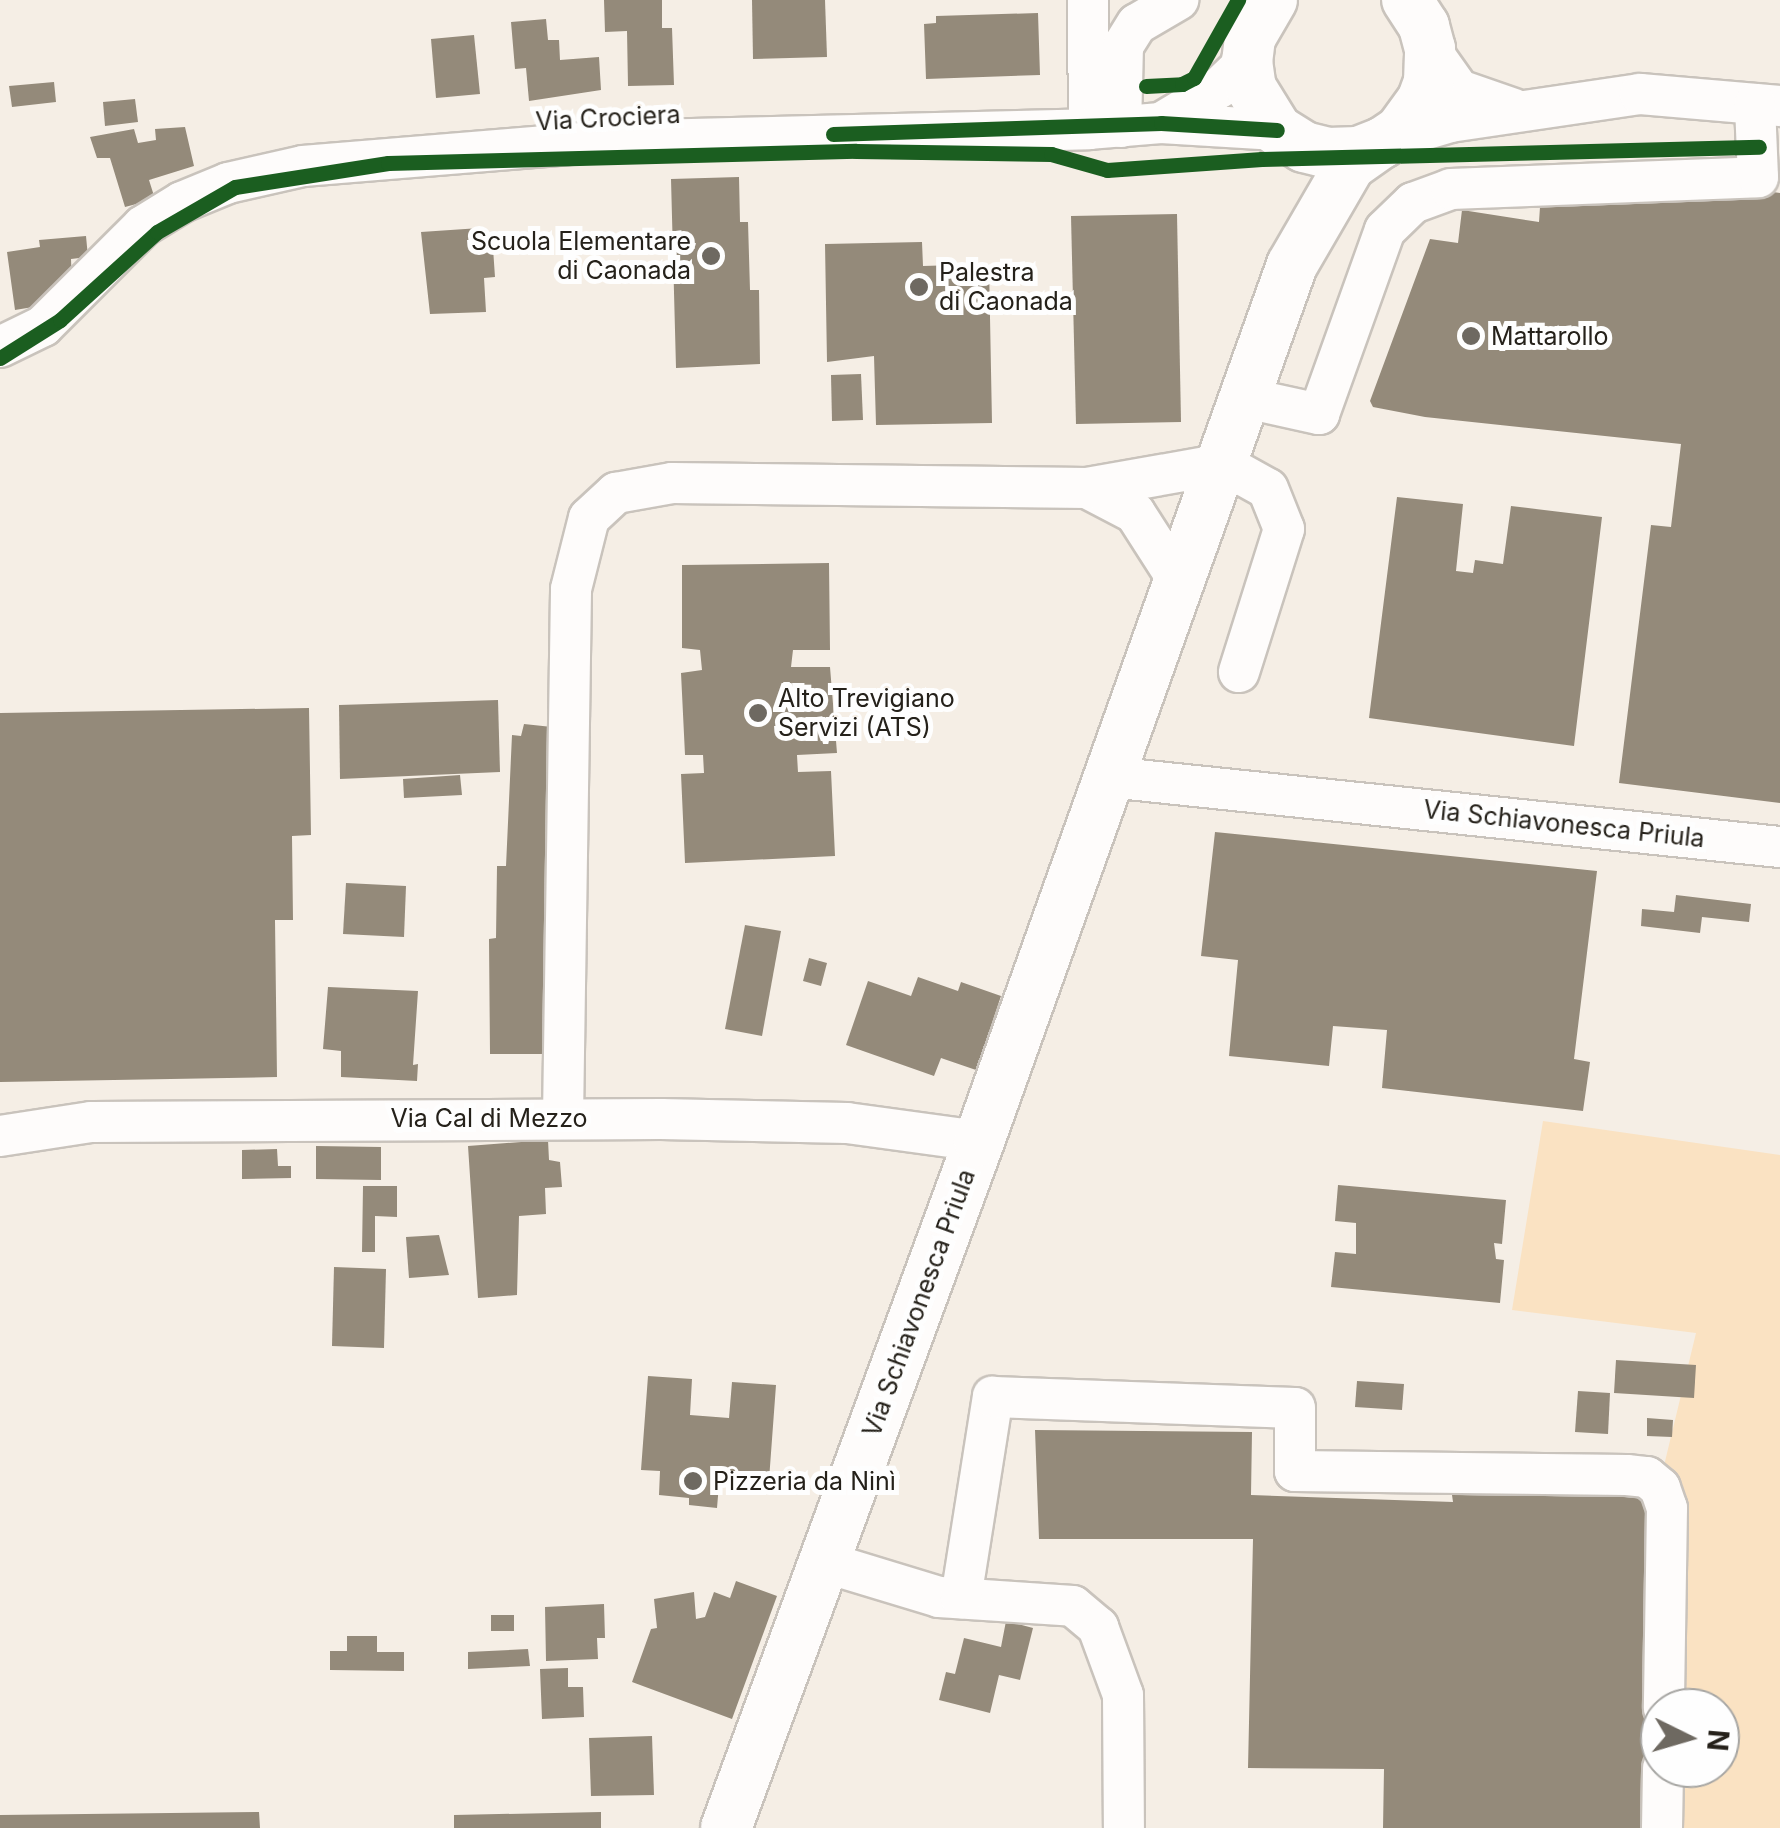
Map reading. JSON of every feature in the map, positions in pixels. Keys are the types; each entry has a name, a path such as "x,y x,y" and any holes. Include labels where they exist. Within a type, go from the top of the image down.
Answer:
{"main road":[{"path":"1272,0 1256,21 1247,61 1251,88 1285,136 1328,153 1358,152 1384,142"},
{"path":"1407,0 1424,26 1430,49"},
{"name":"Via Schiavonesca Priula","path":"726,1828 978,1141 1292,265 1350,165 1412,118 1428,82 1430,49"},
{"name":"Via Schiavonesca Priula","path":"1285,136 1292,265"}],"street":[{"path":"1088,0 1137,24"},
{"path":"1088,0 1124,126"},
{"path":"1124,126 1123,46 1137,24 1175,1"},
{"path":"1430,49 1459,90 1517,110"},
{"name":"Via Crociera","path":"1124,126 1219,88 1247,61"},
{"path":"1246,398 1319,414 1385,230 1413,203 1450,189 1758,177 1768,105 1640,94 1450,122 1384,142"},
{"name":"Via Crociera","path":"0,348 42,326 143,226 182,202 228,184 303,166 610,141 839,134 1124,126 1285,136"},
{"path":"563,1118 571,589 589,518 616,493 672,483 1088,488 1222,464 1268,488 1284,528 1239,672"},
{"path":"1088,488 1135,513 1180,583"},
{"name":"Via Schiavonesca Priula","path":"1109,777 1780,847"},
{"name":"Via Cal di Mezzo","path":"0,1136 92,1122 563,1118 846,1123 978,1141"},
{"path":"961,1598 994,1397 1294,1408 1296,1471 1647,1478 1660,1488 1667,1508 1664,1688"},
{"path":"824,1562 939,1597 1073,1606 1098,1627 1113,1658 1123,1696 1124,1828"},
{"path":"1662,1828 1663,1788"}],"shaded area":[{"path":"1543,1121 1780,1155 1780,1828 1671,1828 1670,1788 1740,1788 1740,1688 1667,1688 1661,1478 1696,1333 1512,1310"}],"building":[{"path":"604,0 662,0 662,28 672,28 674,85 628,86 627,31 605,32"},
{"path":"752,0 825,0 827,57 753,59"},
{"path":"1038,13 1040,75 926,79 924,24 936,23 936,16"},
{"path":"546,19 548,40 559,40 560,60 599,57 601,90 529,101 526,68 515,69 511,22"},
{"path":"474,35 480,94 436,98 431,39"},
{"path":"54,82 56,102 12,107 9,86"},
{"path":"135,99 138,122 105,126 103,102"},
{"path":"185,127 194,166 149,180 155,199 125,207 110,158 97,158 90,137 134,129 138,143 156,140 155,129"},
{"name":"Scuola Elementare di Caonada","path":"739,177 740,222 748,222 750,290 759,290 760,364 676,368 671,179"},
{"path":"1738,187 1780,193 1780,803 1619,783 1651,525 1671,527 1681,444 1425,417 1373,407 1370,401 1430,239 1458,243 1462,210 1539,222 1540,207 1736,195"},
{"path":"1177,214 1181,422 1076,424 1071,216"},
{"path":"480,228 481,249 493,248 495,277 484,278 486,312 430,314 421,232"},
{"path":"86,236 88,257 71,259 72,286 51,304 15,310 7,252 40,247 39,240"},
{"path":"922,242 923,266 989,264 992,423 876,425 874,356 827,362 825,244"},
{"path":"861,374 863,420 832,421 831,375"},
{"path":"1397,497 1463,504 1456,571 1473,573 1475,560 1503,564 1511,506 1602,517 1574,746 1369,718"},
{"name":"Alto Trevigiano Servizi (ATS)","path":"829,563 830,650 793,650 791,667 830,667 837,753 797,755 798,772 831,771 835,856 685,863 681,774 704,773 703,755 685,755 681,673 702,670 700,650 682,648 682,565"},
{"path":"498,700 500,772 340,779 339,705"},
{"path":"309,708 311,835 292,836 293,920 275,920 277,1077 0,1082 0,713"},
{"path":"524,724 552,727 550,1054 490,1054 489,939 496,938 497,866 506,866 512,735 521,736"},
{"path":"460,775 462,795 404,798 403,779"},
{"path":"1215,832 1597,871 1574,1059 1590,1062 1583,1111 1382,1088 1387,1030 1333,1026 1329,1066 1229,1056 1238,960 1201,956"},
{"path":"346,883 406,886 404,937 343,934"},
{"path":"1676,895 1751,904 1749,922 1702,917 1700,933 1641,926 1642,909 1674,912"},
{"path":"745,925 781,931 762,1036 725,1029"},
{"path":"809,958 827,963 821,986 803,981"},
{"path":"918,977 958,991 961,982 1001,996 976,1070 941,1058 934,1076 846,1045 868,981 911,996"},
{"path":"328,987 418,991 413,1065 418,1064 417,1081 341,1077 341,1051 323,1049"},
{"path":"548,1140 549,1160 560,1162 562,1187 545,1188 546,1214 519,1216 517,1295 478,1298 468,1146"},
{"path":"316,1146 381,1147 381,1180 316,1179"},
{"path":"277,1149 278,1166 291,1166 291,1178 242,1179 242,1150"},
{"path":"1338,1185 1506,1200 1502,1244 1494,1243 1496,1259 1504,1260 1500,1303 1331,1287 1335,1252 1356,1254 1356,1223 1335,1221"},
{"path":"363,1186 397,1186 397,1217 375,1216 375,1252 362,1252"},
{"path":"439,1235 449,1275 409,1278 406,1237"},
{"path":"334,1267 386,1269 384,1348 332,1346"},
{"path":"1616,1360 1696,1365 1694,1398 1614,1393"},
{"path":"648,1376 692,1379 690,1415 729,1418 732,1382 776,1385 769,1480 734,1477 733,1485 719,1484 717,1508 689,1505 689,1498 659,1495 660,1471 641,1470"},
{"path":"1357,1381 1404,1384 1402,1410 1355,1407"},
{"path":"1578,1391 1610,1393 1608,1434 1575,1432"},
{"path":"1647,1418 1673,1420 1672,1437 1647,1436"},
{"path":"1035,1430 1252,1432 1251,1495 1453,1502 1452,1495 1651,1497 1649,1688 1640,1688 1640,1788 1648,1788 1648,1828 1383,1828 1384,1769 1248,1768 1253,1539 1039,1539"},
{"path":"736,1581 777,1596 732,1719 632,1682 651,1629 657,1628 654,1599 694,1592 696,1619 705,1617 714,1592 730,1598"},
{"path":"604,1604 605,1638 597,1638 598,1659 546,1661 545,1607"},
{"path":"491,1615 514,1615 514,1631 491,1631"},
{"path":"1006,1621 1033,1628 1020,1680 999,1675 990,1713 939,1700 946,1672 955,1674 964,1638 1001,1647"},
{"path":"347,1636 377,1636 377,1652 404,1652 404,1671 330,1670 330,1651 347,1651"},
{"path":"528,1649 530,1666 468,1669 468,1652"},
{"path":"568,1668 568,1687 583,1687 584,1717 542,1719 540,1669"},
{"path":"652,1736 654,1795 591,1796 589,1738"},
{"path":"259,1812 260,1828 0,1828 0,1815"},
{"path":"601,1812 601,1828 454,1828 454,1815"}],"cycle path":[{"path":"1146,86 1182,84 1194,78 1238,0"},
{"path":"833,134 1161,123 1277,130"},
{"path":"0,358 60,320 157,232 235,187 388,163 856,151 1051,154 1107,170 1262,159 1759,147"}],"place":[{"name":"Scuola Elementare di Caonada","path":"711,256"},
{"name":"Palestra di Caonada","path":"919,287"},
{"name":"Mattarollo","path":"1471,336"},
{"name":"Alto Trevigiano Servizi (ATS)","path":"758,713"},
{"name":"Pizzeria da Ninì","path":"693,1481"}]}
